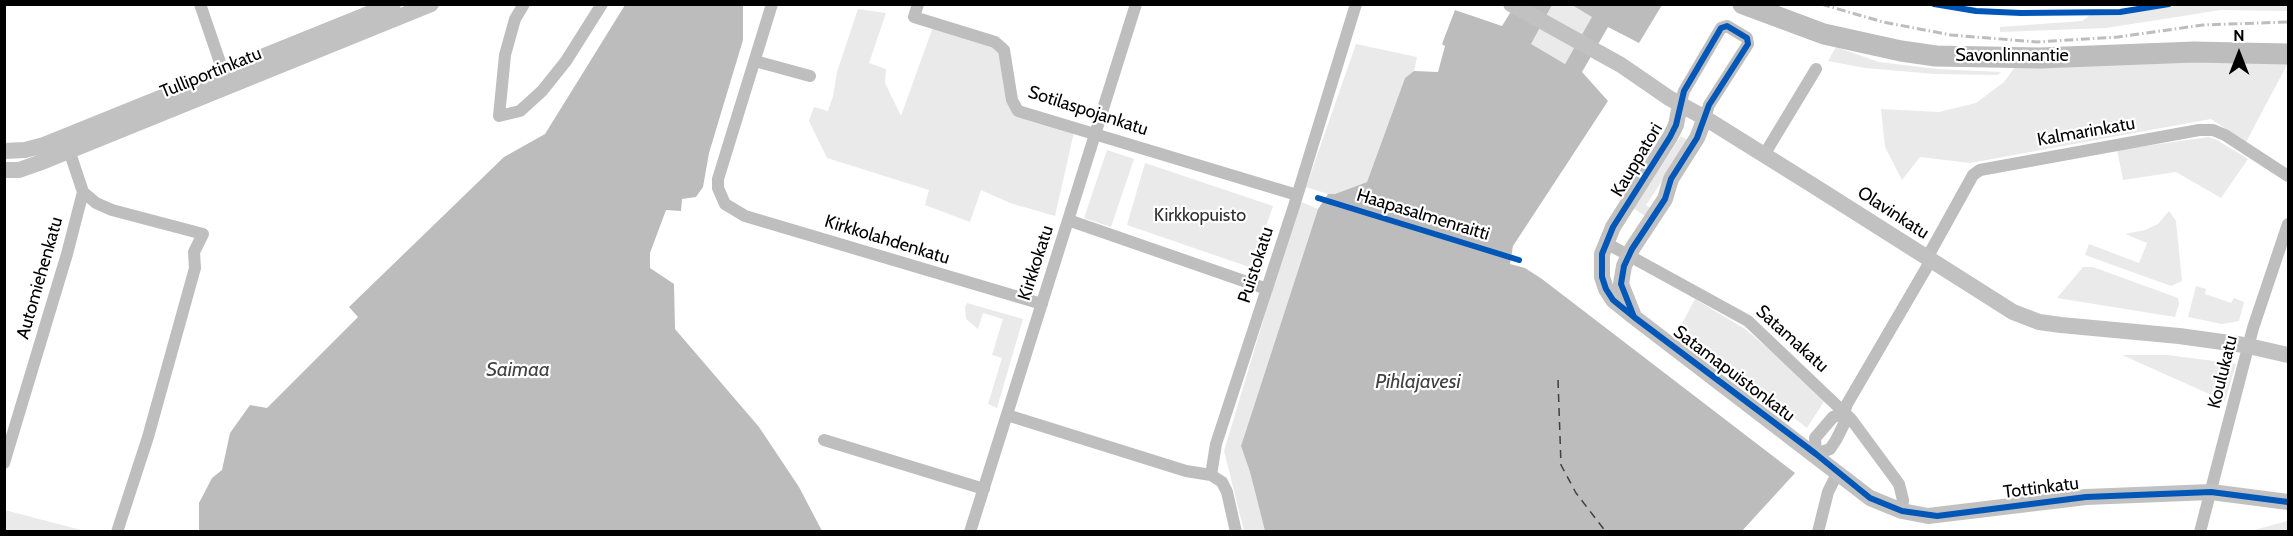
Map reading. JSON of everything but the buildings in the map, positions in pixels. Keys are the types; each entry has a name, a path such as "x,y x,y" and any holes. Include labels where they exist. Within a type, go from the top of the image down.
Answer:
{"highway":[{"name":"Savonlinnantie","path":"1749,7 1794,24 1857,42 1936,56 2040,58 2194,52 2289,54"}],"main road":[{"name":"Tulliportinkatu","path":"226,80 393,4"},
{"name":"Tulliportinkatu","path":"4,170 19,170 67,144 226,80 431,4"},
{"name":"Olavinkatu","path":"1511,4 1621,65 1680,105 1705,118 2013,312 2039,322 2179,336 2248,346 2289,355"},
{"name":"Kauppatori","path":"1634,317 1613,300 1606,289 1601,263 1602,254 1613,227 1670,137 1676,125 1680,105"},
{"name":"Kauppatori","path":"1634,317 1621,284 1622,274 1629,256 1665,199 1671,179 1697,138 1705,118"},
{"name":"Tulliportinkatu","path":"4,151 67,144"},
{"name":"Satamapuistonkatu","path":"1634,317 1816,454"},
{"name":"Tottinkatu","path":"1816,454 1870,498 1902,512 1937,516 2086,497 2211,492 2289,502"}],"street":[{"path":"200,4 226,80"},
{"path":"524,4 515,19 505,54 499,116 520,111 542,91 566,61 602,4"},
{"path":"772,4 755,61 810,76"},
{"name":"Sotilaspojankatu","path":"918,4 914,17 994,42 1004,50 1012,100 1018,111 1297,195"},
{"name":"Kirkkokatu","path":"970,531 1136,4"},
{"name":"Puistokatu","path":"1211,476 1216,444 1267,290 1356,4"},
{"name":"Kauppatori","path":"1680,105 1684,91 1721,28 1727,26 1747,38 1748,44 1709,105 1705,118"},
{"name":"Kirkkolahdenkatu","path":"755,61 718,179 718,188 725,204 745,216 1042,304"},
{"path":"1764,155 1816,69"},
{"name":"Kalmarinkatu","path":"1844,413 1833,417 1815,438 1816,454 1830,449 1844,424 1844,413 1864,372 1929,259 1973,175 1980,170 2199,129 2213,130 2225,135 2289,176"},
{"path":"67,144 83,192 96,203 112,210 203,234 194,252 195,268 148,437 117,531"},
{"name":"Automiehenkatu","path":"4,463 67,254 83,192"},
{"path":"1068,220 1267,290"},
{"name":"Koulukatu","path":"2200,531 2253,328 2289,224"},
{"name":"Satamakatu","path":"1606,243 1748,321 1851,419 1899,484 1904,500 1902,512"},
{"path":"1007,415 1186,471 1211,476 1222,482 1236,531"},
{"path":"824,440 984,489"},
{"path":"1818,531 1828,492 1838,472"}],"green space":[{"path":"1552,5 1572,5 1593,17 1565,64 1530,44"},
{"path":"2182,5 2288,5 2288,11 2221,10 2106,28 2000,32 2000,27 2082,21 2090,15 2124,14"},
{"path":"858,9 886,13 869,63 886,69 885,83 901,116 934,24 995,42 1018,111 1075,128 1055,216 1010,203 981,190 970,222 925,205 929,190 827,158 809,121 814,107 828,111 837,72"},
{"path":"1356,44 1417,57 1414,71 1405,78 1367,182 1335,194 1328,194 1306,187"},
{"path":"1836,47 1879,62 1937,69 2001,72 1998,75 1935,74 1865,68 1828,61"},
{"path":"2228,59 2288,63 2246,142 2211,119 1970,163 1920,157 1902,180 1885,147 1881,109 1939,112 1976,103 2004,82 2015,67"},
{"path":"1681,136 1689,141 1646,205 1651,208 1645,216 1633,208"},
{"path":"2209,137 2248,159 2221,198 2176,172 2123,180 2117,150"},
{"path":"1107,150 1134,159 1111,227 1084,218"},
{"name":"Kirkkopuisto","path":"1145,163 1273,206 1252,268 1127,225"},
{"path":"1299,201 1318,209 1241,446 1265,531 1244,531 1224,451"},
{"path":"2169,211 2176,221 2182,281 2171,286 2085,255 2089,244 2139,263 2147,243 2125,234 2145,230 2158,224"},
{"path":"2083,267 2093,267 2178,298 2179,304 2175,317 2057,298"},
{"path":"2196,286 2206,289 2205,294 2231,303 2234,298 2244,302 2239,321 2222,324 2188,317"},
{"path":"1695,299 1745,329 1801,376 1825,400 1807,428 1679,329"},
{"path":"967,303 1023,319 997,408 988,404 1002,358 992,355 1003,319 983,313 978,329 966,319"},
{"path":"2122,355 2168,355 2236,364 2225,401"},
{"path":"5,510 16,513 85,531 5,531"},
{"path":"2287,521 2288,531 2251,531"}],"water":[{"name":"Saimaa","path":"625,5 743,5 743,40 709,153 703,187 696,197 682,199 681,211 666,210 650,253 650,268 674,284 675,329 759,427 799,487 822,531 199,531 199,503 212,478 222,470 230,433 250,405 267,408 358,317 349,307 504,157 545,134"},
{"name":"Pihlajavesi","path":"1515,5 1552,5 1531,44 1565,64 1592,17 1572,5 1662,5 1639,43 1608,27 1582,72 1608,101 1513,246 1510,264 1525,268 1542,279 1795,473 1742,531 1265,531 1241,446 1318,209 1328,194 1335,194 1367,182 1405,78 1414,71 1438,72 1445,46 1442,44 1455,10 1502,26"}],"ferry route":[{"path":"1558,380 1561,465 1576,493 1606,532"}],"railway":[{"path":"1821,4 1883,22 1951,35 2037,42 2118,37 2203,25 2288,22"}],"cycle path":[{"path":"1934,4 1976,11 2021,13 2120,12 2169,4"},
{"path":"1634,317 1621,284 1624,266 1632,249 1665,199 1671,179 1697,138 1709,105 1748,44 1747,38 1727,26 1721,28 1684,91 1676,125 1670,137 1613,227 1602,254 1602,277 1613,300 1634,317 1816,454 1870,498 1902,511 1937,516 2086,497 2211,492 2288,502"},
{"name":"Haapasalmenraitti","path":"1318,198 1519,260"}]}
